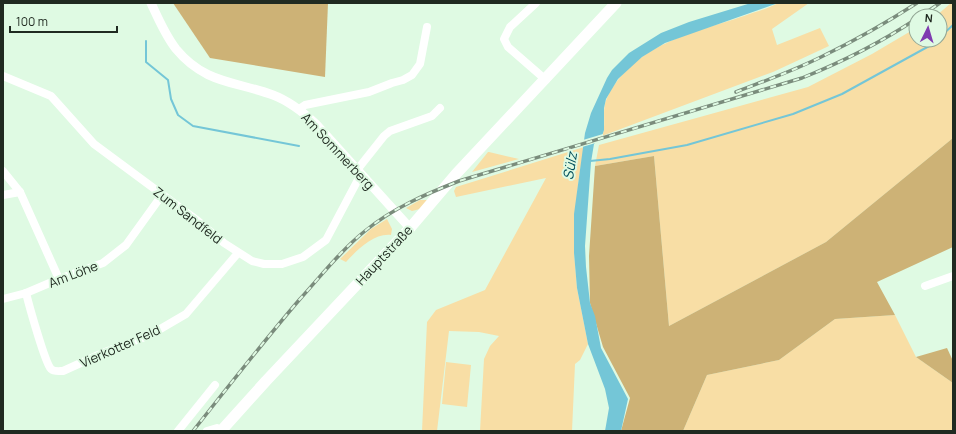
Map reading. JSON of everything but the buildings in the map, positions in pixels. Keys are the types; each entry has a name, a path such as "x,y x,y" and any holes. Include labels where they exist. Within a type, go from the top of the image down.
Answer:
{"main road":[{"name":"Hauptstraße","path":"221,431 410,228 456,174 546,80 616,3"}],"street":[{"name":"Am Sommerberg","path":"151,3 162,27 176,48 192,64 223,82 273,95 299,109 316,124 410,228"},
{"path":"536,3 510,27 504,39 508,47 546,80"},
{"path":"299,109 305,105 332,101 369,92 412,75 420,64 427,27"},
{"name":"Zum Sandfeld","path":"3,76 51,96 94,144 238,253 252,261 264,264 282,264 303,257 326,240 359,172 384,136 390,131 432,116 440,108"},
{"path":"3,171 20,192 59,279"},
{"path":"3,196 20,192"},
{"name":"Am Löhe","path":"3,299 26,293 103,263 126,245 162,195"},
{"name":"Vierkotter Feld","path":"26,293 48,364 51,369 56,371 63,370 150,335 186,314 238,253"},
{"path":"925,286 953,276"},
{"path":"178,431 215,386"},
{"path":"207,431 217,428 221,431"}],"shaded area":[{"path":"173,3 328,3 325,77 210,58"},
{"path":"778,3 809,3 772,29 777,45 820,28 829,46 773,72 602,136 604,127 604,107 607,98 618,80 632,65 648,53 666,43 705,28 766,9"},
{"path":"953,3 953,138 826,242 669,326 654,156 595,166 599,145 808,87 872,54 908,33 908,48 948,48 948,8 945,8"},
{"path":"953,138 953,247 877,282 895,315 835,319 779,360 707,375 683,431 621,431 630,398 603,347 590,303 589,256 595,166 654,156 669,326 826,242"},
{"path":"584,147 578,185 574,253 577,288 588,344 580,360 575,364 572,431 480,431 484,359 490,346 499,336 479,332 449,331 437,431 422,431 427,322 436,310 485,290 546,178 456,197 454,191 456,187"},
{"path":"489,152 519,159 472,172"},
{"path":"420,200 428,200 420,209 412,211 406,208"},
{"path":"387,219 392,229 391,235 378,237 366,243 346,262 340,259 371,229"},
{"path":"895,315 916,357 953,383 953,431 683,431 707,375 779,360 835,319"},
{"path":"947,348 953,361 953,383 916,357"},
{"path":"446,362 471,365 467,407 442,404"}],"water":[{"path":"751,3 778,3 665,43 642,57 618,79 606,99 604,108 604,130 602,136 594,144 591,162 585,246 586,267 590,303 595,316 601,348 628,399 621,431 605,431 609,408 605,389 588,344 577,288 574,253 574,214 585,133 591,113 612,70 629,53 661,33 689,22"}],"pier":[{"path":"603,134 603,137 599,142 582,147 583,140"}],"waterway":[{"path":"948,30 953,25"},
{"path":"146,41 146,62 168,80 171,99 178,115 193,126 299,146"},
{"path":"590,161 610,159 687,145 793,114 842,94 926,48"}],"railway":[{"path":"736,92 789,71 846,45 894,18 917,3"},
{"path":"933,8 940,3"},
{"path":"193,431 300,299 331,264 356,238 398,208 422,196 459,181 802,78 860,52 908,24"}],"water label":[{"name":"Sülz","path":"570,166"}]}
